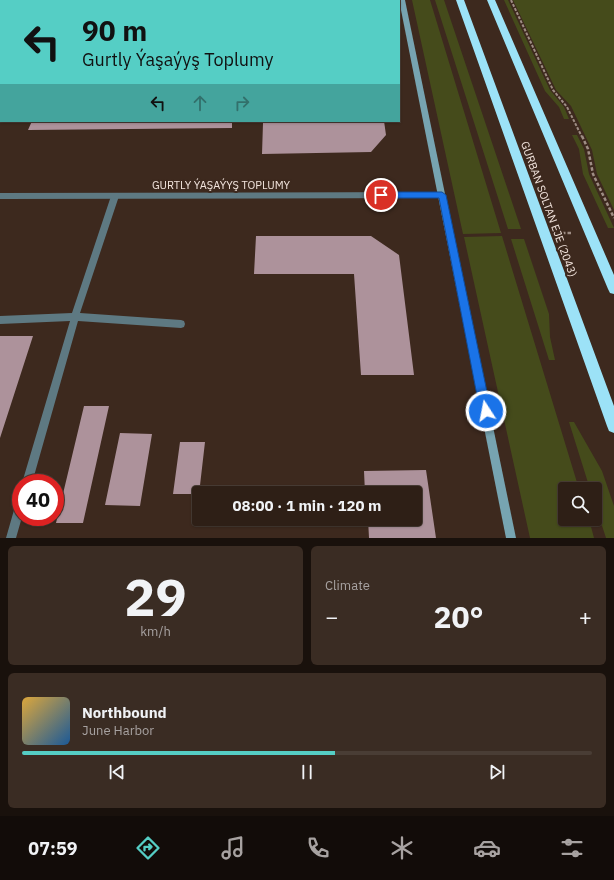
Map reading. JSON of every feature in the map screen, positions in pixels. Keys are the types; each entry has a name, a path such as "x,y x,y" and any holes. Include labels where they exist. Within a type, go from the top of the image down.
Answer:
{"highway":[{"name":"GURBAN SOLTAN EJE (2043)","path":"460,0 614,426"},
{"path":"491,0 614,289"}],"street":[{"path":"402,0 512,538"},
{"name":"GURTLY ÝAŞAÝYŞ TOPLUMY","path":"0,196 442,195"},
{"path":"30,474 75,317 115,196"},
{"path":"0,320 75,317 180,324"},
{"path":"11,538 14,526"}],"path":[{"path":"511,0 553,90 567,107 588,149 593,174 614,218"},
{"path":"562,233 572,233"}],"green space":[{"path":"412,0 430,0 501,233 463,234"},
{"path":"435,0 444,0 521,229 508,229"},
{"path":"504,0 508,0 550,90 564,107 569,119 564,119 559,107 545,91"},
{"path":"513,0 614,0 614,210 597,174 592,150 571,106 556,90"},
{"path":"572,135 577,135 584,149 589,174 614,228 608,228 583,174 579,149"},
{"path":"502,236 577,482 558,482 558,526 591,526 594,538 530,538 464,237"},
{"path":"511,239 524,239 549,314 550,337 555,360 549,360"},
{"path":"569,422 574,422 602,471 614,506 614,538 606,538 602,526 602,482 588,482"}],"building":[{"path":"32,122 232,122 232,128 28,130"},
{"path":"384,122 386,135 371,152 262,154 263,123"},
{"path":"256,236 371,236 399,255 414,375 361,375 354,274 254,274"},
{"path":"0,336 33,336 0,438"},
{"path":"84,406 109,406 83,523 64,523 64,490"},
{"path":"120,433 152,434 140,506 105,505"},
{"path":"180,442 205,442 200,486 192,486 192,494 173,494"},
{"path":"426,470 436,538 369,538 368,526 422,526 422,486 365,486 364,471"}],"route":[{"path":"381,195 442,195 486,411"}]}
